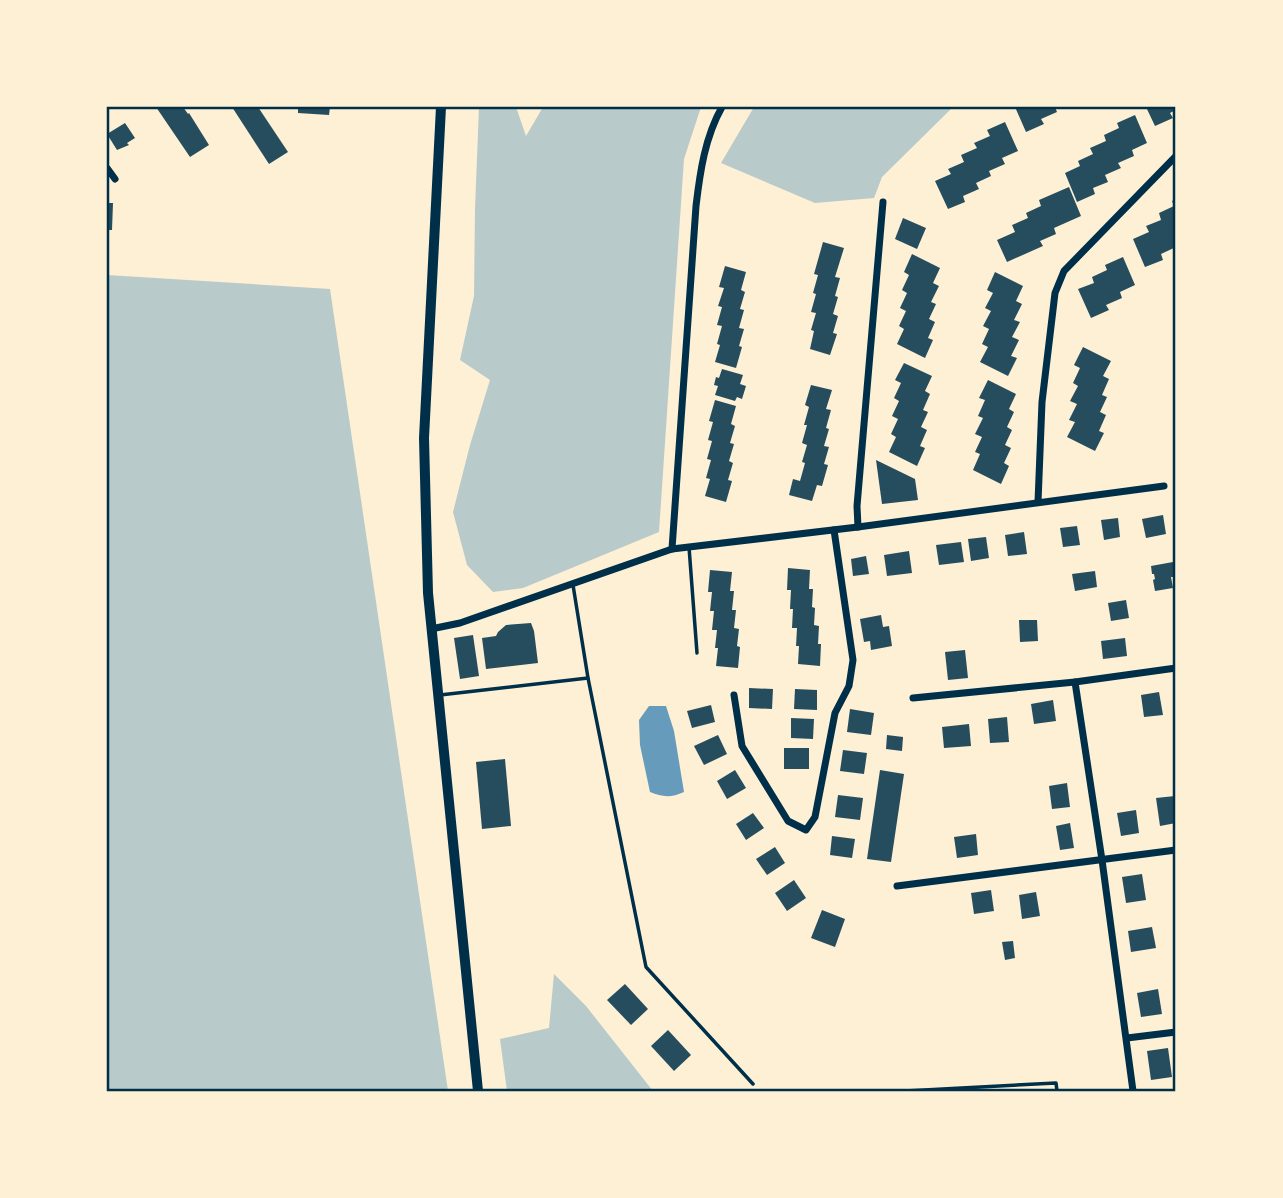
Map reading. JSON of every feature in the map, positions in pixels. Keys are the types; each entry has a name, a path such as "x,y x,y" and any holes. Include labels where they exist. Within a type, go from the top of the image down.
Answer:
{"street":[{"path":"441,107 424,438 428,593 478,1091"},
{"path":"672,549 697,195 701,162 722,107"},
{"path":"1038,502 1042,402 1055,293 1064,271 1176,156"},
{"path":"107,168 115,179"},
{"path":"858,527 857,506 883,202"},
{"path":"431,629 460,624 672,549 1164,486"},
{"path":"734,695 742,746 788,821 806,830 815,817 835,713 849,686 853,660 834,530"},
{"path":"912,698 1075,682 1176,668"},
{"path":"1075,682 1133,1091"},
{"path":"897,886 1176,850"},
{"path":"1127,1038 1176,1032"}],"lane":[{"path":"689,547 696,653"},
{"path":"573,584 588,678 646,967 753,1084"},
{"path":"438,696 588,678"},
{"path":"905,1091 1056,1083 1057,1091"}],"shaded area":[{"path":"479,107 516,107 526,136 543,107 701,107 684,159 659,532 523,588 493,592 467,565 453,512 490,380 460,360 474,296"},
{"path":"754,107 953,107 882,177 874,198 815,203 721,163"},
{"path":"107,275 330,289 448,1091 107,1091"},
{"path":"554,974 586,1006 653,1091 507,1091 500,1039 549,1028"}],"water":[{"path":"649,706 666,706 674,731 684,792 679,794 667,796 650,792 640,745 639,720"}],"building":[{"path":"156,107 183,107 209,145 190,157"},
{"path":"232,107 258,107 288,152 269,164"},
{"path":"298,107 330,107 329,115 298,113"},
{"path":"1015,107 1055,107 1057,112 1041,119 1044,124 1026,132"},
{"path":"1146,107 1176,107 1176,110 1170,113 1173,118 1155,126"},
{"path":"1135,115 1147,143 1132,150 1134,156 1118,163 1121,168 1105,175 1108,182 1093,188 1095,194 1077,202 1065,173 1080,166 1078,161 1093,154 1090,148 1106,141 1104,135 1119,128 1117,123"},
{"path":"1005,122 1018,151 1002,158 1005,164 989,171 991,176 976,183 979,189 963,196 965,202 948,209 935,181 951,174 948,169 964,162 961,155 977,148 974,143 990,136 987,130"},
{"path":"125,123 135,138 127,143 129,145 117,150 107,134"},
{"path":"1069,187 1081,216 1054,228 1056,234 1040,241 1043,246 1007,262 997,240 1015,232 1012,225 1028,218 1026,213 1041,206 1039,200"},
{"path":"1176,199 1176,247 1161,254 1163,260 1145,267 1133,239 1149,232 1146,226 1161,220 1159,213 1174,206 1172,201"},
{"path":"107,203 113,203 112,230 107,230"},
{"path":"903,218 926,228 917,249 895,239"},
{"path":"823,242 844,248 835,277 840,278 833,314 838,316 833,333 837,334 830,355 810,349 814,331 811,330 816,313 811,312 818,275 814,274"},
{"path":"912,254 940,268 933,283 939,286 931,302 936,304 929,319 935,322 928,338 933,340 925,358 897,344 904,329 899,326 906,311 900,308 907,293 902,290 909,275 904,272"},
{"path":"1123,257 1135,285 1120,292 1122,298 1106,305 1109,310 1091,318 1078,289 1094,283 1092,277 1107,270 1105,265"},
{"path":"725,266 746,272 741,290 745,292 740,309 744,310 739,328 744,329 736,368 715,362 722,326 717,325 722,307 718,306 724,288 719,287"},
{"path":"995,272 1023,286 1016,301 1022,304 1014,320 1020,322 1012,337 1019,340 1011,356 1017,358 1008,376 980,362 988,347 982,344 989,329 983,326 991,311 985,308 993,293 987,290"},
{"path":"1083,347 1111,361 1103,376 1109,379 1102,395 1107,397 1100,412 1106,415 1099,431 1104,433 1095,451 1067,437 1075,422 1069,420 1077,404 1070,401 1078,386 1073,383 1080,368 1074,365"},
{"path":"904,363 932,376 925,391 930,394 923,410 928,412 921,427 927,430 920,446 925,448 917,466 889,452 896,437 891,434 898,419 892,416 899,401 894,398 901,383 895,380"},
{"path":"722,369 743,375 740,384 746,386 742,399 737,397 735,401 715,395 718,386 714,385 716,377 719,378"},
{"path":"988,380 1016,394 1009,409 1014,412 1007,427 1012,430 1005,445 1011,448 1004,463 1009,466 1001,484 973,470 980,454 975,452 982,437 975,434 983,418 978,416 985,400 979,398"},
{"path":"811,385 832,390 826,409 831,410 824,446 829,447 824,464 828,465 822,486 817,485 812,501 789,495 793,479 800,481 805,463 802,462 807,445 802,443 809,407 805,405"},
{"path":"715,400 736,406 731,424 735,426 730,443 734,444 729,461 733,463 728,480 732,481 726,502 705,496 710,479 706,478 711,460 707,459 712,441 708,440 713,422 709,421"},
{"path":"876,460 915,479 918,500 882,504"},
{"path":"1163,515 1166,534 1146,538 1142,519"},
{"path":"1118,518 1120,537 1104,540 1101,520"},
{"path":"1077,526 1080,545 1063,547 1060,528"},
{"path":"1024,532 1027,554 1008,556 1005,535"},
{"path":"986,537 989,558 971,561 968,539"},
{"path":"961,542 964,562 939,565 936,545"},
{"path":"909,551 912,573 887,576 884,555"},
{"path":"866,556 869,574 853,576 851,559"},
{"path":"1173,562 1173,588 1155,591 1151,566"},
{"path":"788,568 810,570 809,589 813,589 814,625 819,626 818,644 821,644 820,666 798,664 797,628 792,628 791,590 787,590"},
{"path":"710,570 732,572 730,591 734,591 734,628 739,629 738,668 716,666 717,630 712,630 712,592 708,592"},
{"path":"1095,571 1097,587 1075,591 1072,574"},
{"path":"1126,600 1129,618 1111,621 1108,603"},
{"path":"881,615 883,627 889,626 892,646 871,650 870,641 864,642 860,619"},
{"path":"1019,620 1037,620 1038,641 1020,642"},
{"path":"531,623 538,663 486,669 482,638 496,636 506,625"},
{"path":"473,635 479,676 460,679 454,638"},
{"path":"1125,638 1127,656 1103,659 1101,641"},
{"path":"965,650 968,678 948,680 945,652"},
{"path":"749,688 773,689 772,709 749,708"},
{"path":"795,689 817,690 817,710 794,709"},
{"path":"1159,692 1163,715 1144,717 1141,695"},
{"path":"1053,700 1056,721 1034,724 1031,704"},
{"path":"711,705 715,722 692,728 687,711"},
{"path":"850,709 874,713 871,735 847,732"},
{"path":"1007,717 1009,742 990,743 988,719"},
{"path":"791,718 814,719 813,739 791,738"},
{"path":"969,724 971,746 944,748 942,727"},
{"path":"718,735 727,754 704,765 694,746"},
{"path":"887,735 903,737 902,751 886,749"},
{"path":"784,748 809,748 809,769 784,769"},
{"path":"843,750 867,753 864,774 840,771"},
{"path":"505,759 511,826 482,829 476,762"},
{"path":"735,770 746,788 727,799 717,781"},
{"path":"880,770 904,774 891,862 867,859"},
{"path":"1067,783 1070,807 1052,809 1049,786"},
{"path":"838,795 863,798 860,820 835,817"},
{"path":"1175,796 1176,823 1160,826 1156,798"},
{"path":"1136,810 1139,833 1121,836 1117,813"},
{"path":"753,813 764,828 746,840 736,824"},
{"path":"1070,823 1074,848 1060,850 1056,826"},
{"path":"976,834 978,855 957,858 954,837"},
{"path":"832,836 855,839 852,858 830,855"},
{"path":"775,847 785,863 767,875 756,859"},
{"path":"1142,874 1146,900 1126,903 1122,877"},
{"path":"794,880 806,898 787,911 775,893"},
{"path":"991,890 994,911 974,914 971,893"},
{"path":"1036,892 1040,916 1022,919 1019,895"},
{"path":"822,910 845,919 835,947 811,938"},
{"path":"1152,927 1156,948 1131,952 1128,931"},
{"path":"1013,941 1015,958 1005,960 1002,942"},
{"path":"625,984 648,1009 631,1025 607,1000"},
{"path":"1158,989 1162,1014 1141,1017 1137,993"},
{"path":"668,1030 691,1055 674,1071 651,1046"},
{"path":"1168,1048 1172,1077 1151,1080 1147,1051"}]}
